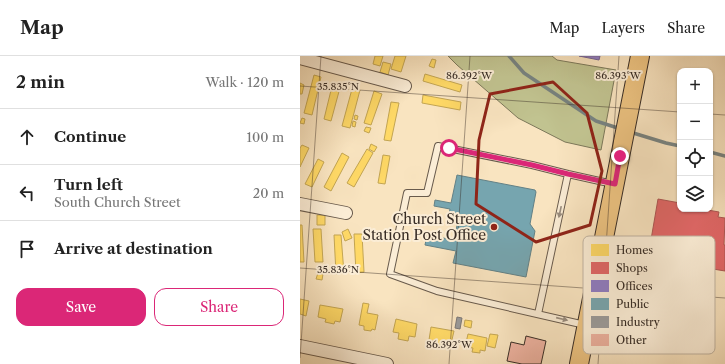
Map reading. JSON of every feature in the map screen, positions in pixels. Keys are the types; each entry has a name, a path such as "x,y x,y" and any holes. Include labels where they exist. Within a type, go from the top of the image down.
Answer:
{"main road":[{"path":"605,236 640,56"},
{"path":"579,364 583,344"}],"street":[{"path":"300,58 405,86"},
{"path":"300,204 346,213"},
{"path":"300,346 387,364"}],"lane":[{"path":"583,324 437,291 390,274 407,193 427,193 438,146 615,184"},
{"path":"538,314 568,174"}],"highlighted area":[{"path":"553,82 587,113 602,171 590,225 536,242 476,204 479,140 490,94"}],"green space":[{"path":"448,56 552,56 557,60 616,70 601,150 565,142 518,118"}],"building: Homes":[{"path":"375,56 383,56 380,66 373,64"},
{"path":"395,56 406,56 401,72 391,69"},
{"path":"432,59 436,60 434,68 429,66"},
{"path":"383,62 391,64 388,75 380,72"},
{"path":"425,74 462,85 460,92 423,81"},
{"path":"314,75 321,77 312,115 304,113"},
{"path":"333,82 341,84 331,121 324,119"},
{"path":"300,83 304,85 302,94 300,94"},
{"path":"352,89 360,90 350,128 342,126"},
{"path":"374,91 382,94 371,125 364,123"},
{"path":"423,95 461,102 460,110 422,103"},
{"path":"391,102 399,103 391,141 384,140"},
{"path":"355,115 358,116 357,120 354,119"},
{"path":"302,118 305,119 304,124 300,123"},
{"path":"353,121 356,122 355,127 352,126"},
{"path":"366,127 371,128 369,133 364,131"},
{"path":"371,144 377,147 374,152 369,149"},
{"path":"302,145 309,148 300,167 300,148"},
{"path":"367,149 373,153 354,187 347,183"},
{"path":"342,153 349,157 331,191 324,187"},
{"path":"383,155 390,156 385,184 378,183"},
{"path":"318,159 324,162 312,187 305,184"},
{"path":"317,215 325,215 325,225 317,225"},
{"path":"300,225 302,225 304,262 300,262"},
{"path":"313,229 321,229 323,262 315,262"},
{"path":"348,229 352,238 345,241 342,232"},
{"path":"354,234 362,234 364,272 356,273"},
{"path":"334,235 341,235 344,273 336,274"},
{"path":"318,273 323,274 322,280 316,279"},
{"path":"300,299 309,301 306,316 300,314"},
{"path":"363,303 369,304 367,313 378,315 375,330 364,330 364,326 359,325"},
{"path":"320,305 343,309 340,322 335,321 334,324 325,322 326,319 318,317"},
{"path":"396,319 417,324 415,337 409,336 408,341 398,339 399,333 393,332"},
{"path":"465,320 472,321 471,328 464,326"},
{"path":"431,327 454,331 451,344 442,343 442,346 434,345 434,341 429,340"},
{"path":"468,334 487,338 485,351 480,350 480,353 472,352 473,348 465,347"},
{"path":"490,334 498,335 495,348 487,346"}],"building: Shops":[{"path":"658,199 677,202 677,212 713,211 719,212 718,217 725,218 725,271 715,269 715,236 652,236"}],"building: Offices":[{"path":"579,56 600,56 599,60"}],"building: Public":[{"name":"Church Street Station Post Office","path":"457,175 535,190 536,192 530,224 535,231 526,277 453,263 456,251 425,245 427,235 454,240 459,216 449,215 450,209 434,206 435,200 451,203"}],"building: Industry":[{"path":"457,317 462,318 460,329 455,328"}],"building: Other":[{"path":"526,336 546,341 541,364 522,364 507,361 511,342 524,345"}],"waterway":[{"path":"509,56 524,73 596,121 621,129"},
{"path":"630,132 677,145"},
{"path":"713,153 725,156"}],"place":[{"name":"Church Street Station Post Office","path":"494,227"}],"route":[{"path":"449,148 615,184 620,156"}]}
